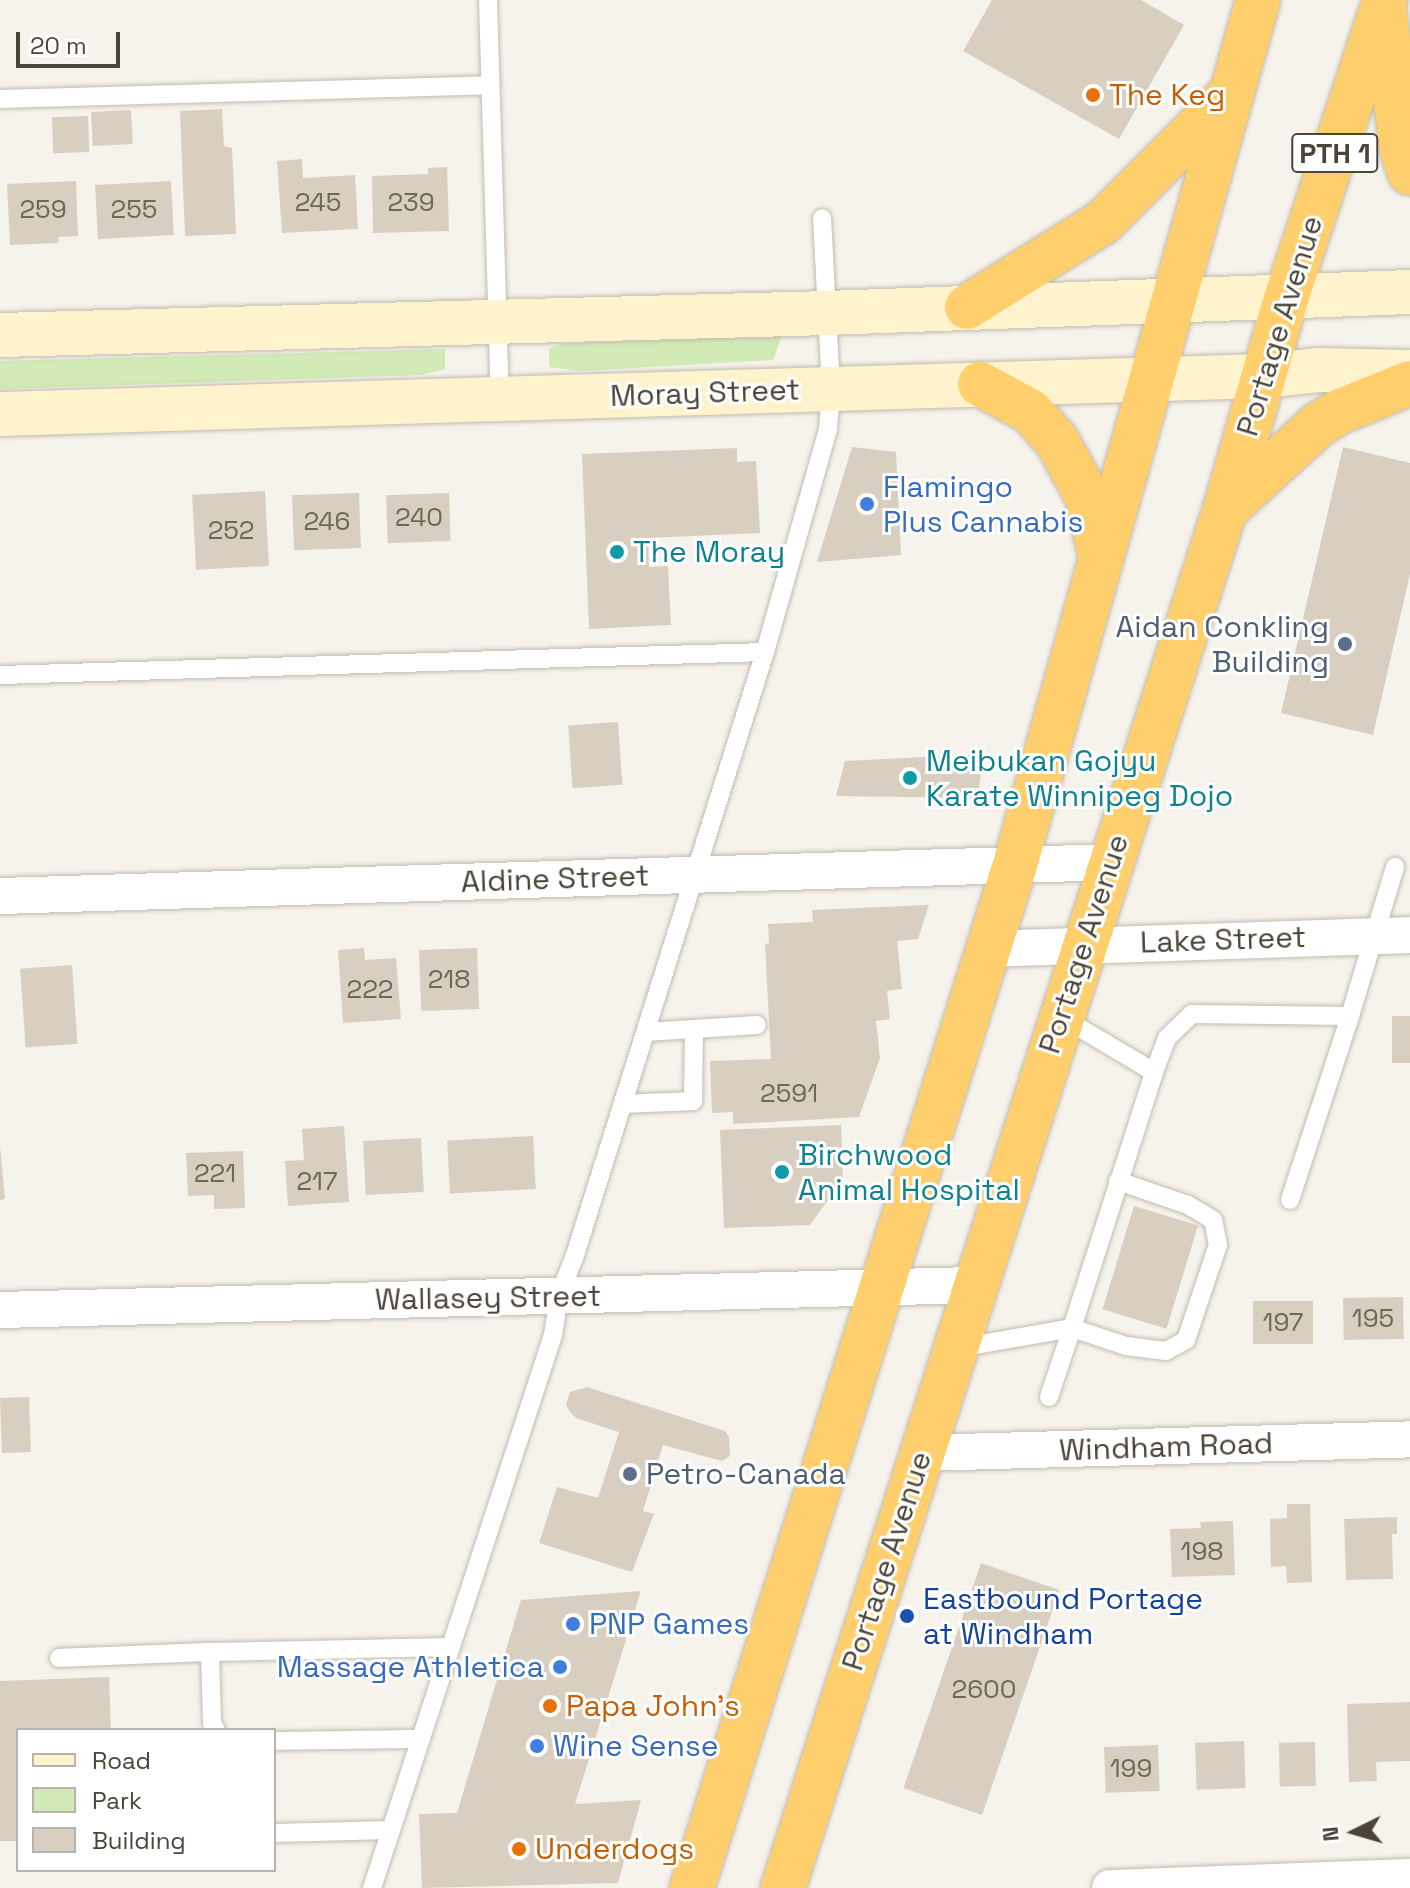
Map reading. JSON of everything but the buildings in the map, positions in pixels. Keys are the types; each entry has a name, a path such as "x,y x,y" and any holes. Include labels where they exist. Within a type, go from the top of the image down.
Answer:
{"highway":[{"path":"692,1888 1015,865 1235,91 1258,0"},
{"path":"1384,3 1402,149 1410,173"},
{"name":"Portage Avenue","path":"783,1888 1225,510 1286,299 1384,3"},
{"path":"967,307 1103,222 1235,91"},
{"path":"1225,510 1319,424 1341,411 1410,383"},
{"path":"980,384 1030,411 1057,441 1087,496 1101,556"}],"main road":[{"path":"0,335 827,313 1286,299 1410,292"},
{"name":"Moray Street","path":"0,414 1262,376 1318,370 1410,372"}],"street":[{"name":"Aldine Street","path":"0,896 1110,862"},
{"name":"Lake Street","path":"989,949 1393,935"},
{"name":"Wallasey Street","path":"0,1310 976,1285"},
{"name":"Windham Road","path":"922,1453 1410,1439"},
{"path":"1110,1888 1410,1877"}],"lane":[{"path":"488,0 500,399"},
{"path":"0,99 490,85"},
{"path":"372,1888 553,1335 559,1296 575,1255 765,652 828,430 831,389 822,218"},
{"path":"0,675 765,652"},
{"path":"1290,1200 1350,1016 1393,935 1395,867"},
{"path":"1049,1397 1167,1038 1192,1014 1350,1016"},
{"path":"1061,1016 1154,1072"},
{"path":"646,1032 757,1025"},
{"path":"623,1104 693,1101 694,1029"},
{"path":"955,1349 1072,1328 1126,1346 1166,1351 1186,1340 1218,1245 1213,1220 1188,1205 1118,1181"},
{"path":"59,1658 451,1647"},
{"path":"210,1652 212,1723 215,1728"},
{"path":"276,1741 421,1739"},
{"path":"276,1833 391,1830"}],"green space":[{"path":"782,336 773,360 581,371 549,367 549,348 566,343"},
{"path":"445,349 445,369 421,375 0,389 0,361"}],"place":[{"name":"The Keg","path":"1093,95"},
{"name":"Flamingo Plus Cannabis","path":"867,504"},
{"name":"The Moray","path":"617,552"},
{"name":"Aidan Conkling Building","path":"1345,644"},
{"name":"Meibukan Gojyu Karate Winnipeg Dojo","path":"910,778"},
{"name":"Birchwood Animal Hospital","path":"782,1172"},
{"name":"Petro-Canada","path":"630,1474"},
{"name":"Eastbound Portage at Windham","path":"907,1616"},
{"name":"PNP Games","path":"573,1624"},
{"name":"Massage Athletica","path":"560,1667"},
{"name":"Papa John's","path":"550,1706"},
{"name":"Wine Sense","path":"537,1746"},
{"name":"Underdogs","path":"519,1849"}]}
